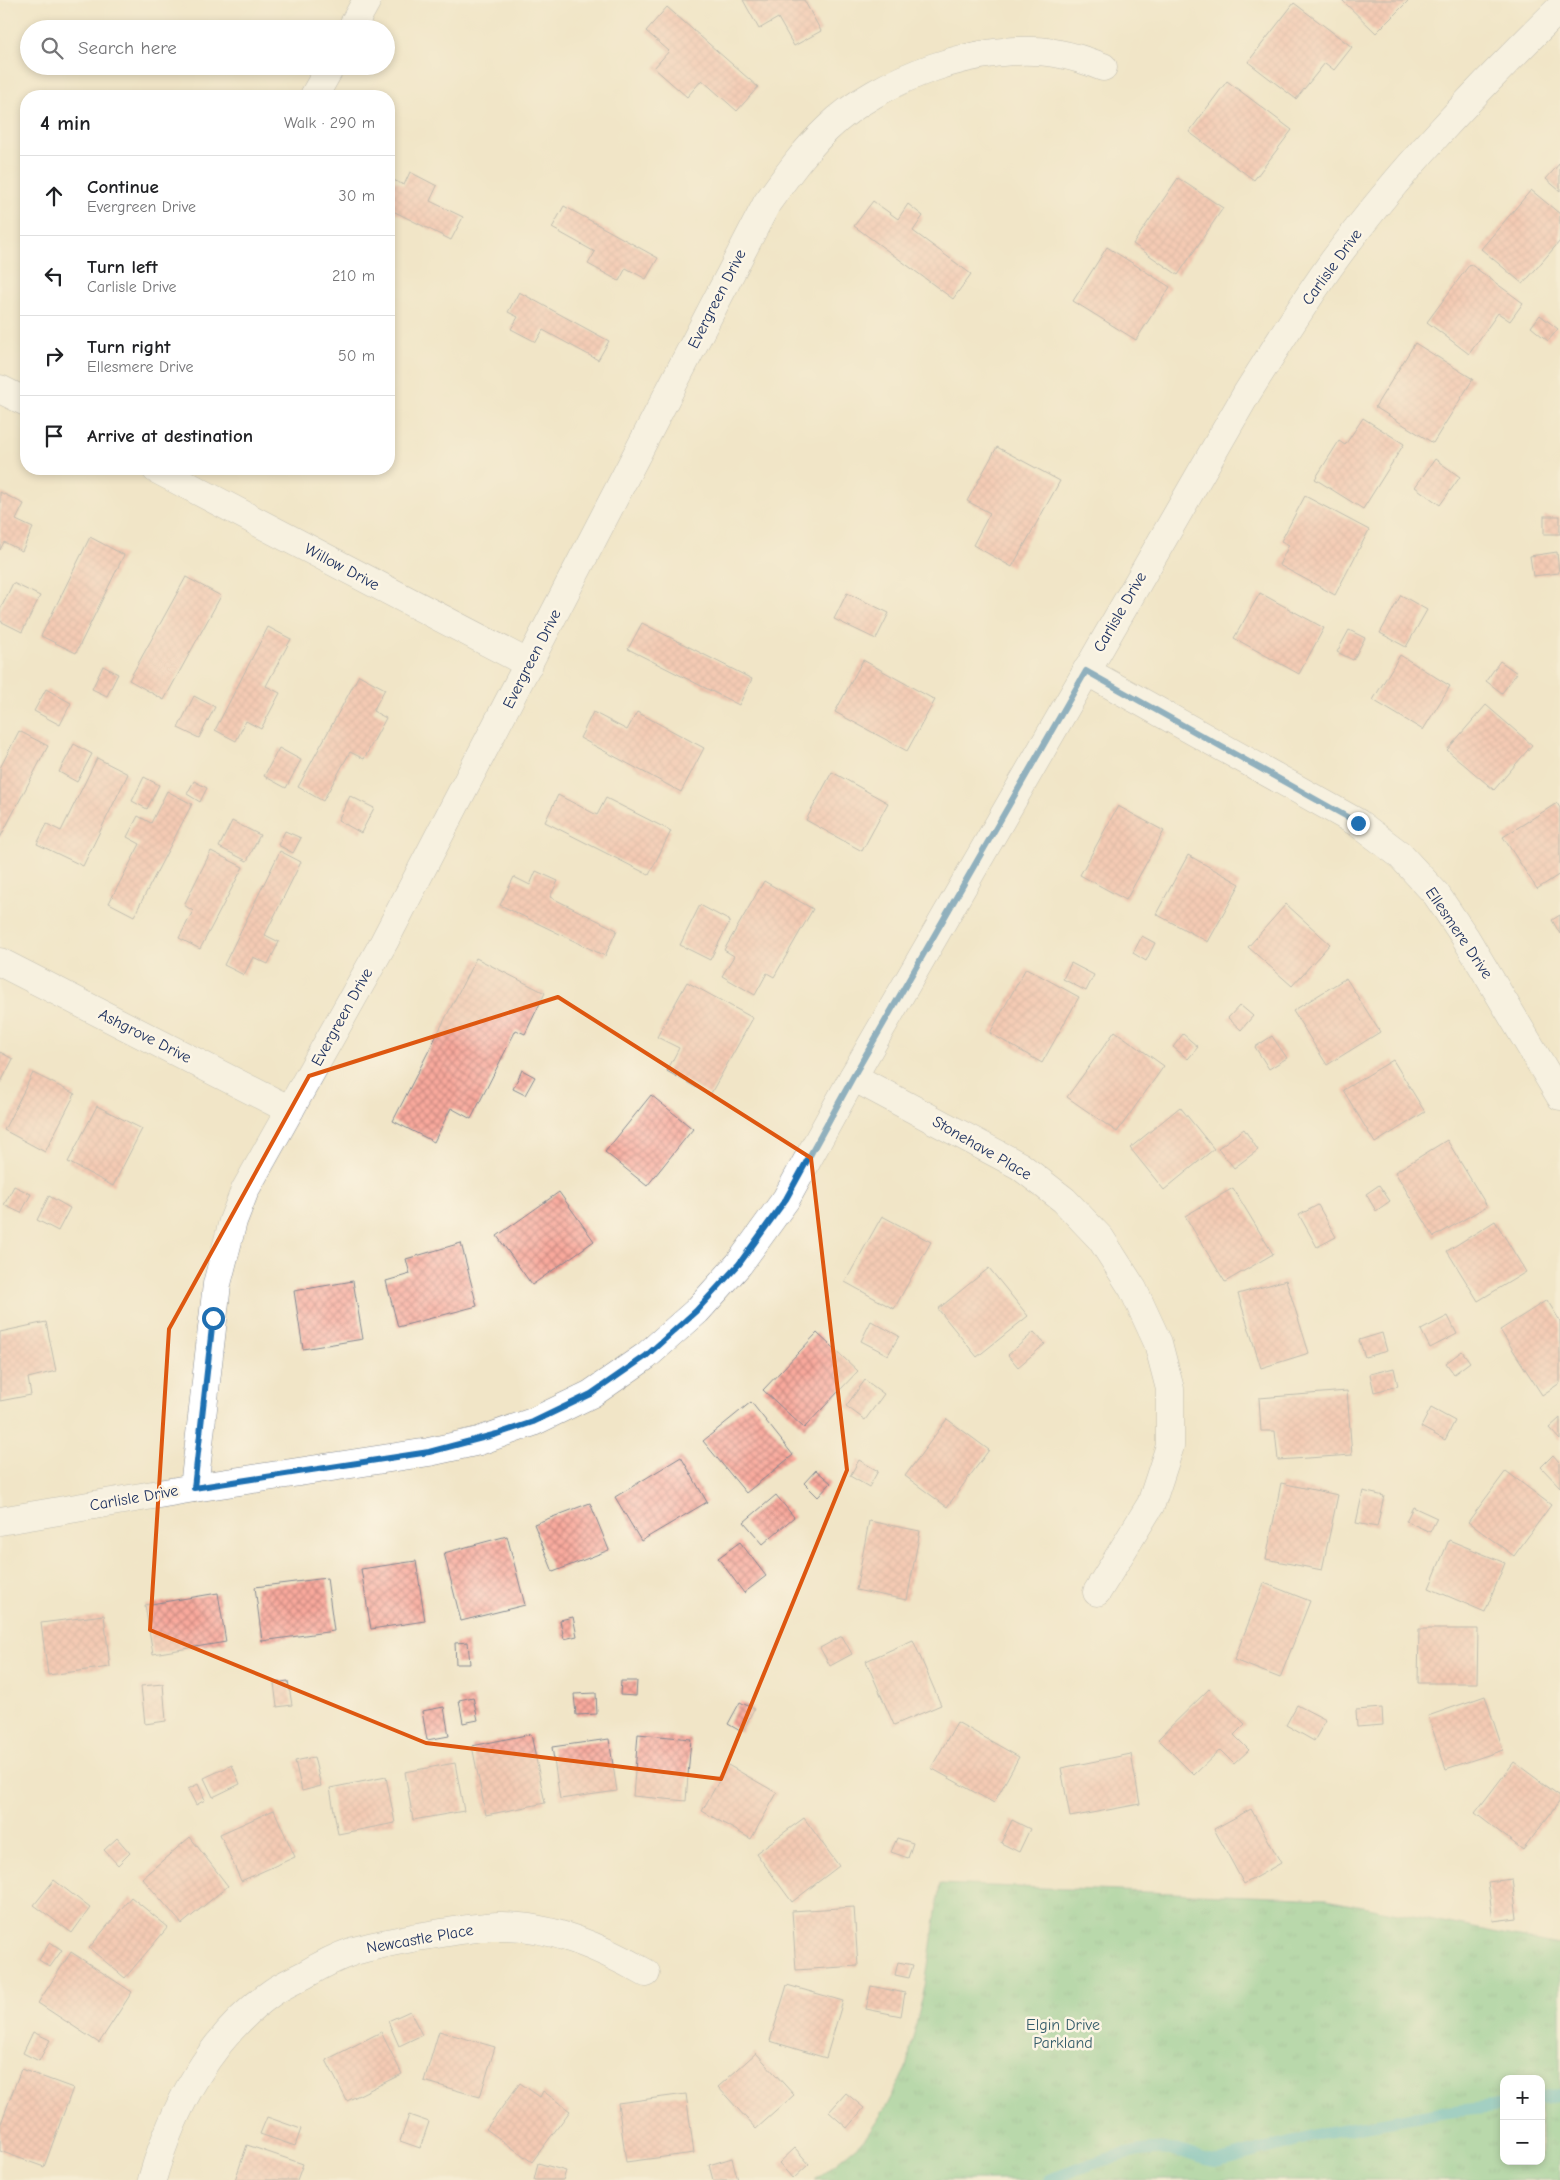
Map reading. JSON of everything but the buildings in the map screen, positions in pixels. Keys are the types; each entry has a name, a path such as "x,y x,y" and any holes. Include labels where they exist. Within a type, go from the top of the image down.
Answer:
{"street":[{"path":"356,20 367,0"},
{"name":"Carlisle Drive","path":"0,1521 194,1488 429,1452 471,1443 533,1422 591,1394 646,1356 696,1311 739,1264 786,1199 853,1077 1247,393 1333,262 1424,150 1490,76 1560,8"},
{"name":"Evergreen Drive","path":"194,1488 217,1284 224,1253 245,1190 384,942 767,203 796,162 828,128 865,99 908,76 957,60 1007,52 1054,53 1103,67"},
{"path":"317,90 326,75"},
{"path":"0,389 20,399"},
{"name":"Willow Drive","path":"167,475 528,664"},
{"name":"Ellesmere Drive","path":"1086,671 1358,823 1399,854 1436,894 1465,936 1560,1096"},
{"name":"Ashgrove Drive","path":"0,962 290,1110"},
{"name":"Stonehave Place","path":"853,1077 1020,1166 1064,1200 1100,1239 1132,1288 1158,1343 1170,1389 1170,1446 1151,1504 1098,1592"},
{"name":"Newcastle Place","path":"152,2180 168,2134 196,2078 231,2029 273,1992 325,1964 353,1952 381,1944 454,1931 499,1926 545,1931 575,1940 605,1952 646,1973"}],"highlighted area":[{"path":"558,997 811,1158 847,1470 721,1779 426,1743 150,1630 169,1329 309,1076"}],"green space":[{"name":"Elgin Drive Parkland","path":"940,1884 1327,1899 1560,1945 1560,2180 815,2180 864,2140 886,2107 906,2068 925,1986"}],"waterway":[{"path":"1545,2097 1560,2095"},
{"path":"1049,2180 1109,2158 1141,2151 1172,2150 1208,2160 1220,2161 1324,2133 1446,2112 1500,2106"}],"route":[{"path":"213,1318 194,1488 429,1452 480,1441 533,1422 591,1394 646,1356 696,1311 739,1264 786,1199 853,1077 1086,671 1358,823"}]}
